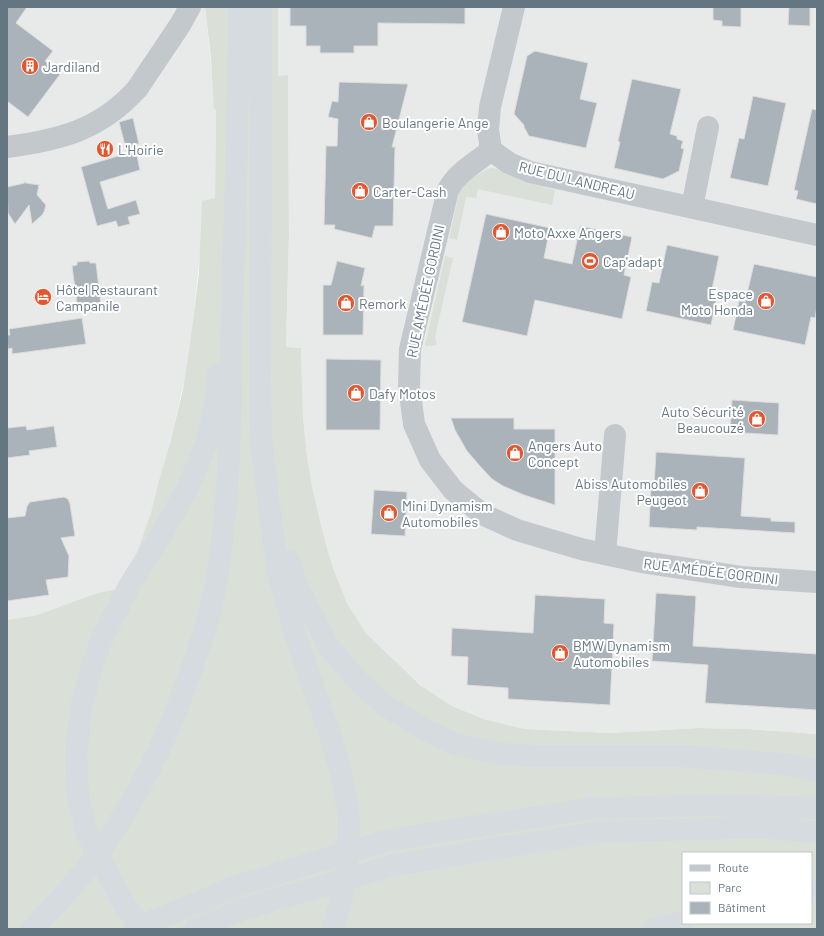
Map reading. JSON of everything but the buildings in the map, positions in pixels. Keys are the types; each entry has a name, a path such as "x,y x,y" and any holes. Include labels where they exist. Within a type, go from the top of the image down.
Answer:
{"highway":[{"path":"32,929 89,865 115,830 138,792 175,716 200,645 211,605 221,540 229,462 239,7"},
{"path":"261,7 261,440 268,506 278,572 298,643 331,737 342,776 349,817 347,864 336,920"},
{"path":"144,929 124,905 87,833 78,796 76,756 81,708 100,643 129,586 188,489 206,445 214,412 220,362 232,335"},
{"path":"268,506 283,539 295,581 329,647 356,679 382,703 421,728 455,744 501,754 534,756 683,756 792,765 817,771"},
{"path":"135,929 237,886 389,840 588,809 714,805 817,808"},
{"path":"196,929 243,909 394,866 590,834 761,827 817,832"},
{"path":"654,929 682,922"}],"street":[{"path":"7,147 57,138 85,128 111,112 137,89 149,73 190,7"},
{"path":"491,150 488,130 490,107 514,7"},
{"path":"692,207 708,127"},
{"name":"RUE DU LANDREAU","path":"491,150 509,163 530,172 817,235"},
{"name":"RUE AMÉDÉE GORDINI","path":"491,150 462,172 448,190 410,349 408,386 414,424 430,460 453,490 482,514 517,530 605,554 642,562 741,577 817,582"},
{"path":"605,554 615,435"}],"shaded area":[{"path":"7,7 205,7 216,109 215,198 200,256 188,364 170,443 151,512 132,567 118,589 97,593 37,615 7,620"},
{"path":"278,7 817,7 817,734 748,729 698,728 609,733 525,729 487,720 452,706 420,685 366,633 347,603 333,568 325,541 313,491 307,456 303,416 301,348 286,347 289,234 288,75 278,76"}],"green space":[{"path":"205,7 278,7 278,76 288,75 289,234 286,347 301,348 303,416 307,456 313,491 325,541 333,568 347,603 366,633 420,685 452,706 487,720 525,729 609,733 698,728 748,729 817,734 817,929 7,929 7,620 37,615 97,593 118,589 132,567 151,512 183,389 199,273 202,201 215,198 216,109 214,109 211,58"},
{"path":"487,169 498,169 523,181 555,190 552,205 478,189 476,198 466,197 457,240 449,238 459,193 466,182"},
{"path":"445,256 453,258 435,337 437,345 425,346"}],"place":[{"name":"Jardiland","path":"30,66"},
{"name":"Boulangerie Ange","path":"369,122"},
{"name":"L'Hoirie","path":"105,149"},
{"name":"Carter-Cash","path":"360,191"},
{"name":"Moto Axxe Angers","path":"501,232"},
{"name":"Cap'adapt","path":"590,261"},
{"name":"Hôtel Restaurant Campanile","path":"43,297"},
{"name":"Espace Moto Honda","path":"766,301"},
{"name":"Remork","path":"346,303"},
{"name":"Dafy Motos","path":"356,393"},
{"name":"Auto Sécurité Beaucouzé","path":"757,419"},
{"name":"Angers Auto Concept","path":"515,453"},
{"name":"Abiss Automobiles Peugeot","path":"700,491"},
{"name":"Mini Dynamism Automobiles","path":"389,513"},
{"name":"BMW Dynamism Automobiles","path":"560,653"}]}
